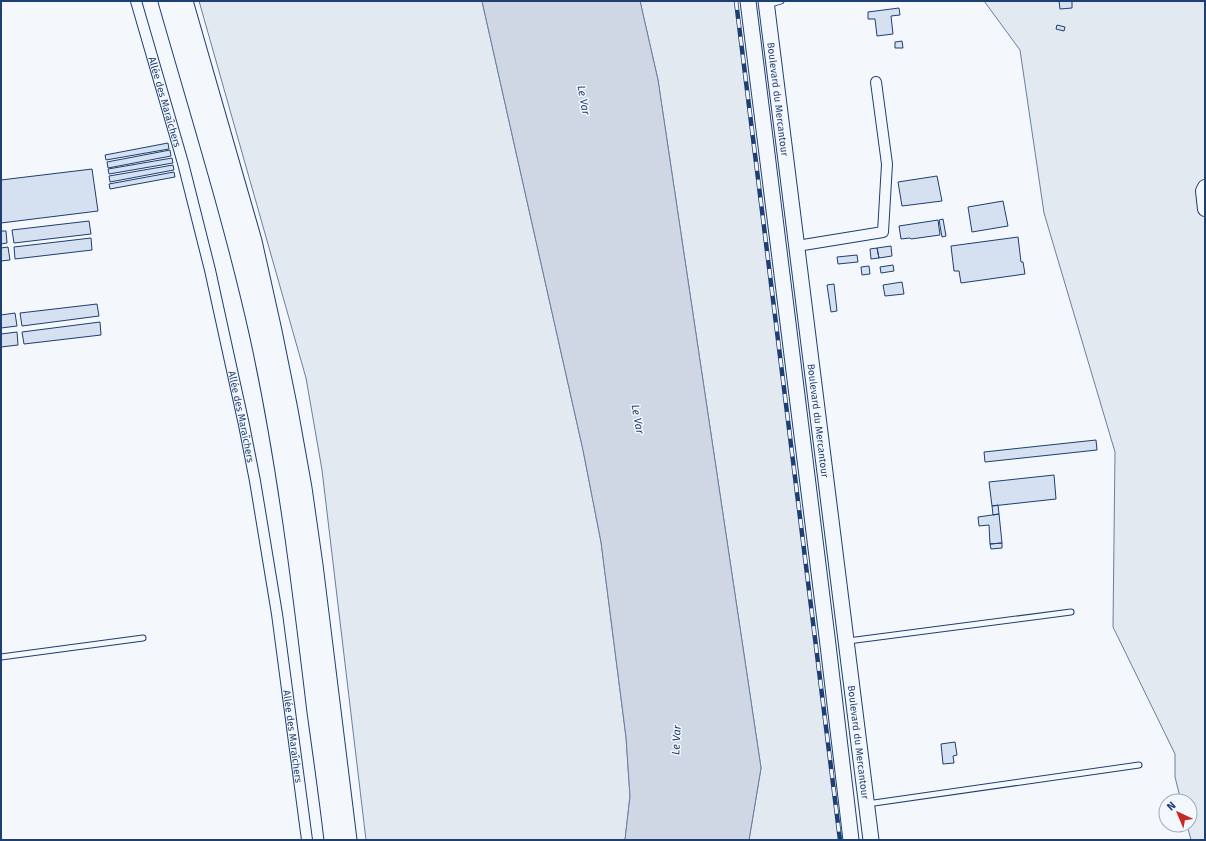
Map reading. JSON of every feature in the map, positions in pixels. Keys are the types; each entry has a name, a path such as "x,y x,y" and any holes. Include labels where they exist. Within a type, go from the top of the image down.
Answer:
{"highway":[{"path":"159,1 201,119"},
{"path":"167,1 241,260 259,338 283,461 302,590 333,840"},
{"path":"184,1 253,241 290,410 314,565 348,840"}],"main road":[{"name":"Boulevard du Mercantour","path":"748,1 851,840"},
{"name":"Boulevard du Mercantour","path":"766,3 870,840"}],"street":[{"name":"Allée des Maraîchers","path":"136,1 184,170 210,270 244,425 255,481 277,614 307,840"},
{"path":"797,246 883,232 886,164 876,82"},
{"path":"1205,186 1203,191 1205,209"}],"lane":[{"path":"766,3 781,1"},
{"path":"845,641 1071,612"},
{"path":"1,657 143,638"},
{"path":"866,804 1139,765"}],"shaded area":[{"path":"199,1 482,1 583,450 601,542 626,737 630,796 625,840 366,840 322,470 306,378"},
{"path":"640,1 736,1 840,840 749,840 761,768 658,80"},
{"path":"984,1 1205,1 1205,840 1191,840 1189,833 1198,833 1198,793 1179,793 1175,777 1175,754 1113,627 1115,452 1044,213 1020,50"}],"water":[{"name":"Le Var","path":"482,1 640,1 658,80 761,768 749,840 625,840 630,796 626,737 601,542 583,450"}],"building":[{"path":"1059,1 1072,1 1072,8 1060,9"},
{"path":"899,8 900,15 891,16 893,34 877,36 875,19 868,19 868,12"},
{"path":"1057,25 1065,27 1064,31 1056,29"},
{"path":"902,41 903,48 895,48 895,42"},
{"path":"168,143 169,149 106,160 105,155"},
{"path":"170,150 171,156 108,168 107,162"},
{"path":"172,158 173,163 109,174 108,169"},
{"path":"173,165 174,170 110,182 109,176"},
{"path":"92,169 98,211 1,223 1,180"},
{"path":"174,172 175,177 110,189 109,184"},
{"path":"937,176 942,201 902,206 898,182"},
{"path":"1003,201 1008,226 972,232 968,207"},
{"path":"943,219 946,236 942,237 939,220"},
{"path":"938,220 940,235 901,239 899,226"},
{"path":"89,221 91,234 14,243 12,230"},
{"path":"1,231 6,231 7,243 1,244"},
{"path":"1018,237 1021,262 1023,262 1025,274 961,283 959,271 954,271 951,246"},
{"path":"91,238 92,250 15,259 14,247"},
{"path":"891,246 892,256 879,258 877,248"},
{"path":"8,247 10,260 1,261 1,248"},
{"path":"877,248 879,258 871,259 870,249"},
{"path":"857,255 858,262 838,264 837,257"},
{"path":"893,265 894,271 881,273 880,267"},
{"path":"869,266 870,274 862,275 861,267"},
{"path":"902,282 904,294 885,296 883,285"},
{"path":"834,284 837,311 831,312 827,285"},
{"path":"97,304 99,316 22,326 20,313"},
{"path":"15,313 17,326 1,328 1,315"},
{"path":"100,322 101,335 24,344 22,332"},
{"path":"17,332 18,345 1,347 1,334"},
{"path":"1096,440 1097,450 985,462 984,452"},
{"path":"1054,475 1056,499 992,506 989,482"},
{"path":"998,505 999,514 993,515 992,506"},
{"path":"999,514 1002,543 990,544 989,525 979,526 978,517"},
{"path":"1002,543 1002,548 991,549 990,544"},
{"path":"955,742 957,755 953,756 954,763 943,764 941,744"}],"railway":[{"path":"736,1 840,840"}]}
